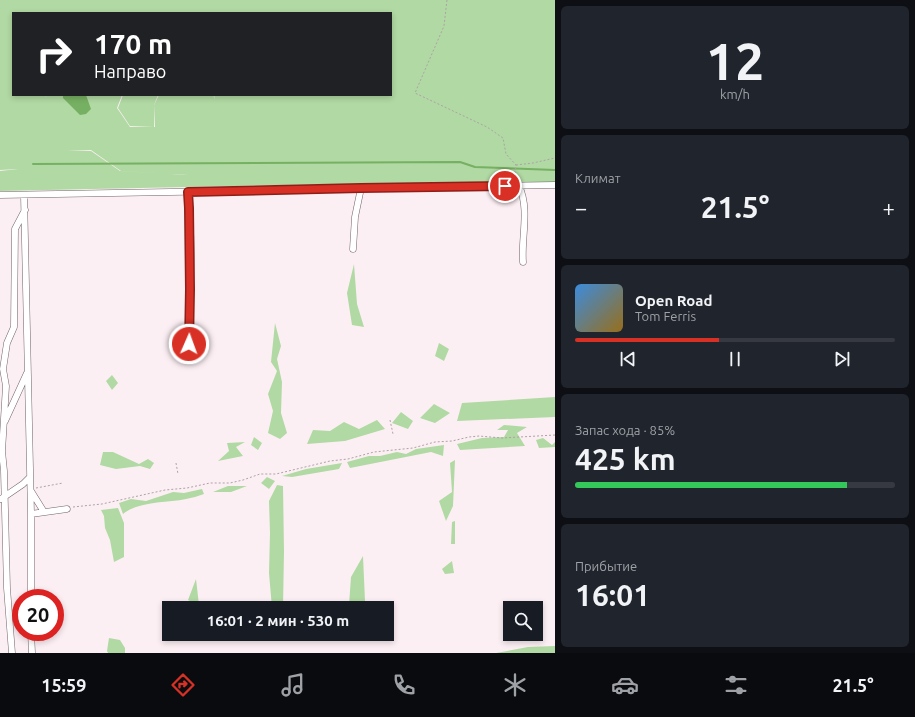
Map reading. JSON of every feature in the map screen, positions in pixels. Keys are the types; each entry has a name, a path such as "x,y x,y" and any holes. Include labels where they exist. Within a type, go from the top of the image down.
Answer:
{"street":[{"path":"0,195 555,185"},
{"path":"519,186 523,194 524,208 522,249 523,262"},
{"path":"353,249 355,217 361,188"},
{"path":"188,192 190,289 189,344"},
{"path":"24,195 29,478 31,514 31,589"},
{"path":"0,460 2,451 6,386 3,369 4,356 7,343 14,327 15,318 15,229 24,210"},
{"path":"4,424 28,372"},
{"path":"2,451 4,471 2,515 12,653"},
{"path":"2,499 29,478"},
{"path":"30,490 46,512"},
{"path":"31,514 67,509"},
{"path":"31,641 32,653"}],"path":[{"path":"447,0 444,26 415,93 487,127 503,138 506,154 516,165 516,174 508,179 492,181 491,186"},
{"path":"516,165 555,158"},
{"path":"390,420 393,434"},
{"path":"67,509 102,504 158,491 188,488 210,483 230,483 260,474 276,474 374,452 413,448 435,442 452,441 479,436 502,438 555,434"},
{"path":"176,463 178,474"},
{"path":"30,490 63,483"}],"shaded area":[{"path":"0,0 555,0 555,182 282,185 0,191 0,171 18,169 0,170","holes":["67,150 91,150 121,171 188,175 120,171 91,151"]},
{"path":"63,96 86,96 91,109 86,114 80,115 63,98"},
{"path":"123,96 158,96 154,105 154,127 130,126 118,108"},
{"path":"354,264 357,304 364,327 352,325 347,293"},
{"path":"275,323 281,346 277,359 282,382 281,413 287,433 280,439 268,433 273,411 268,394 277,371 271,362"},
{"path":"195,340 200,347 193,354 184,347"},
{"path":"439,343 449,349 444,361 435,356"},
{"path":"112,375 118,383 112,390 106,381"},
{"path":"555,397 555,417 457,421 462,403"},
{"path":"434,404 450,413 435,423 420,418"},
{"path":"401,412 413,421 408,429 392,423"},
{"path":"377,420 385,429 345,441 307,444 313,430 330,431 344,422 359,429"},
{"path":"504,425 527,427 517,433 525,446 460,450 457,444 482,438 504,437 508,430 497,430"},
{"path":"254,437 262,443 258,450 251,445"},
{"path":"543,438 552,445 555,442 555,447 539,448 536,440"},
{"path":"245,442 236,447 243,456 218,461 229,451 227,443"},
{"path":"444,445 443,456 431,452 350,468 347,462 369,456 380,456 397,452 406,454 416,449"},
{"path":"103,452 113,452 139,464 148,459 154,463 150,469 140,466 116,469 100,465"},
{"path":"455,460 453,506 446,521 439,501 452,492 450,463"},
{"path":"342,463 339,469 292,477 282,476 306,469"},
{"path":"267,477 275,481 269,489 261,483"},
{"path":"277,485 283,486 283,601 271,601 269,573 269,501"},
{"path":"228,486 247,486 231,492 213,492"},
{"path":"202,489 204,494 188,499 153,503 136,507 123,514 119,503 131,499 146,501 173,492 184,493"},
{"path":"118,508 124,523 124,557 114,562 110,540 105,528 104,516 101,510"},
{"path":"455,521 455,544 451,544 452,522"},
{"path":"363,556 365,601 349,601 351,577"},
{"path":"452,561 454,573 445,574 442,569"},
{"path":"196,579 199,601 188,600"},
{"path":"109,638 120,640 125,648 125,653 108,653"},
{"path":"555,646 555,653 496,653 528,647"}],"waterway":[{"path":"33,164 460,162 475,167 555,170"}],"route":[{"path":"189,344 190,289 188,192 505,186"}]}
